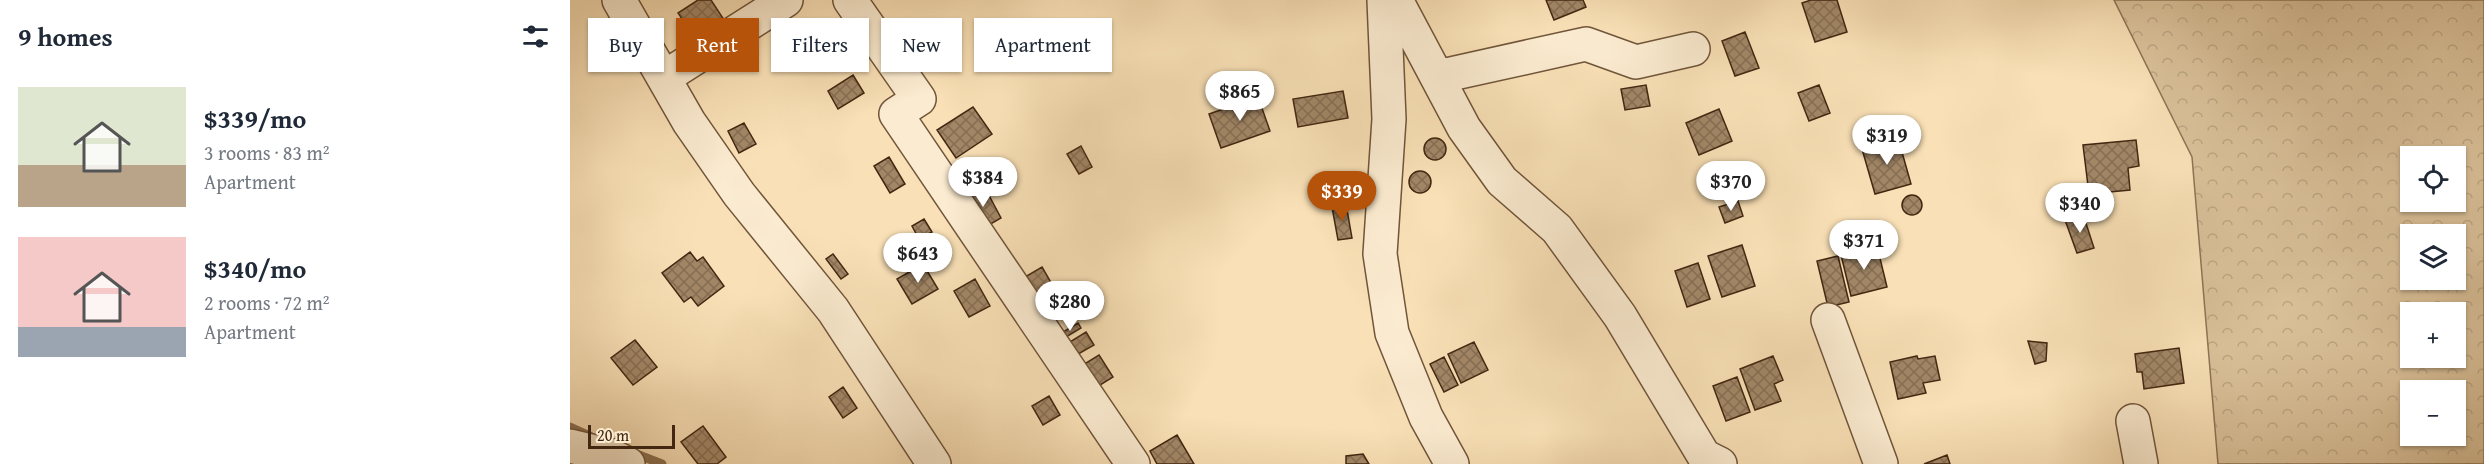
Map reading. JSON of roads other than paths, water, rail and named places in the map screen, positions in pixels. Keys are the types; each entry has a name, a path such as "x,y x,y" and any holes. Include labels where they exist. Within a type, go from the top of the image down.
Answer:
{"street":[{"path":"619,0 701,140 739,194 833,310 934,464"},
{"path":"665,77 786,0"},
{"path":"850,0 919,99 896,114 1133,464"},
{"path":"1384,0 1389,119 1380,254 1392,333 1426,417 1452,464"},
{"path":"1396,0 1464,128 1502,180 1557,229 1620,316 1704,456 1719,464"},
{"path":"1437,77 1586,44 1636,62 1693,49"},
{"path":"1828,320 1881,464"},
{"path":"2133,421 2141,464"},
{"path":"570,446 612,456 628,464"}],"waterway":[{"path":"570,427 590,436"},
{"path":"631,452 662,464"}]}
